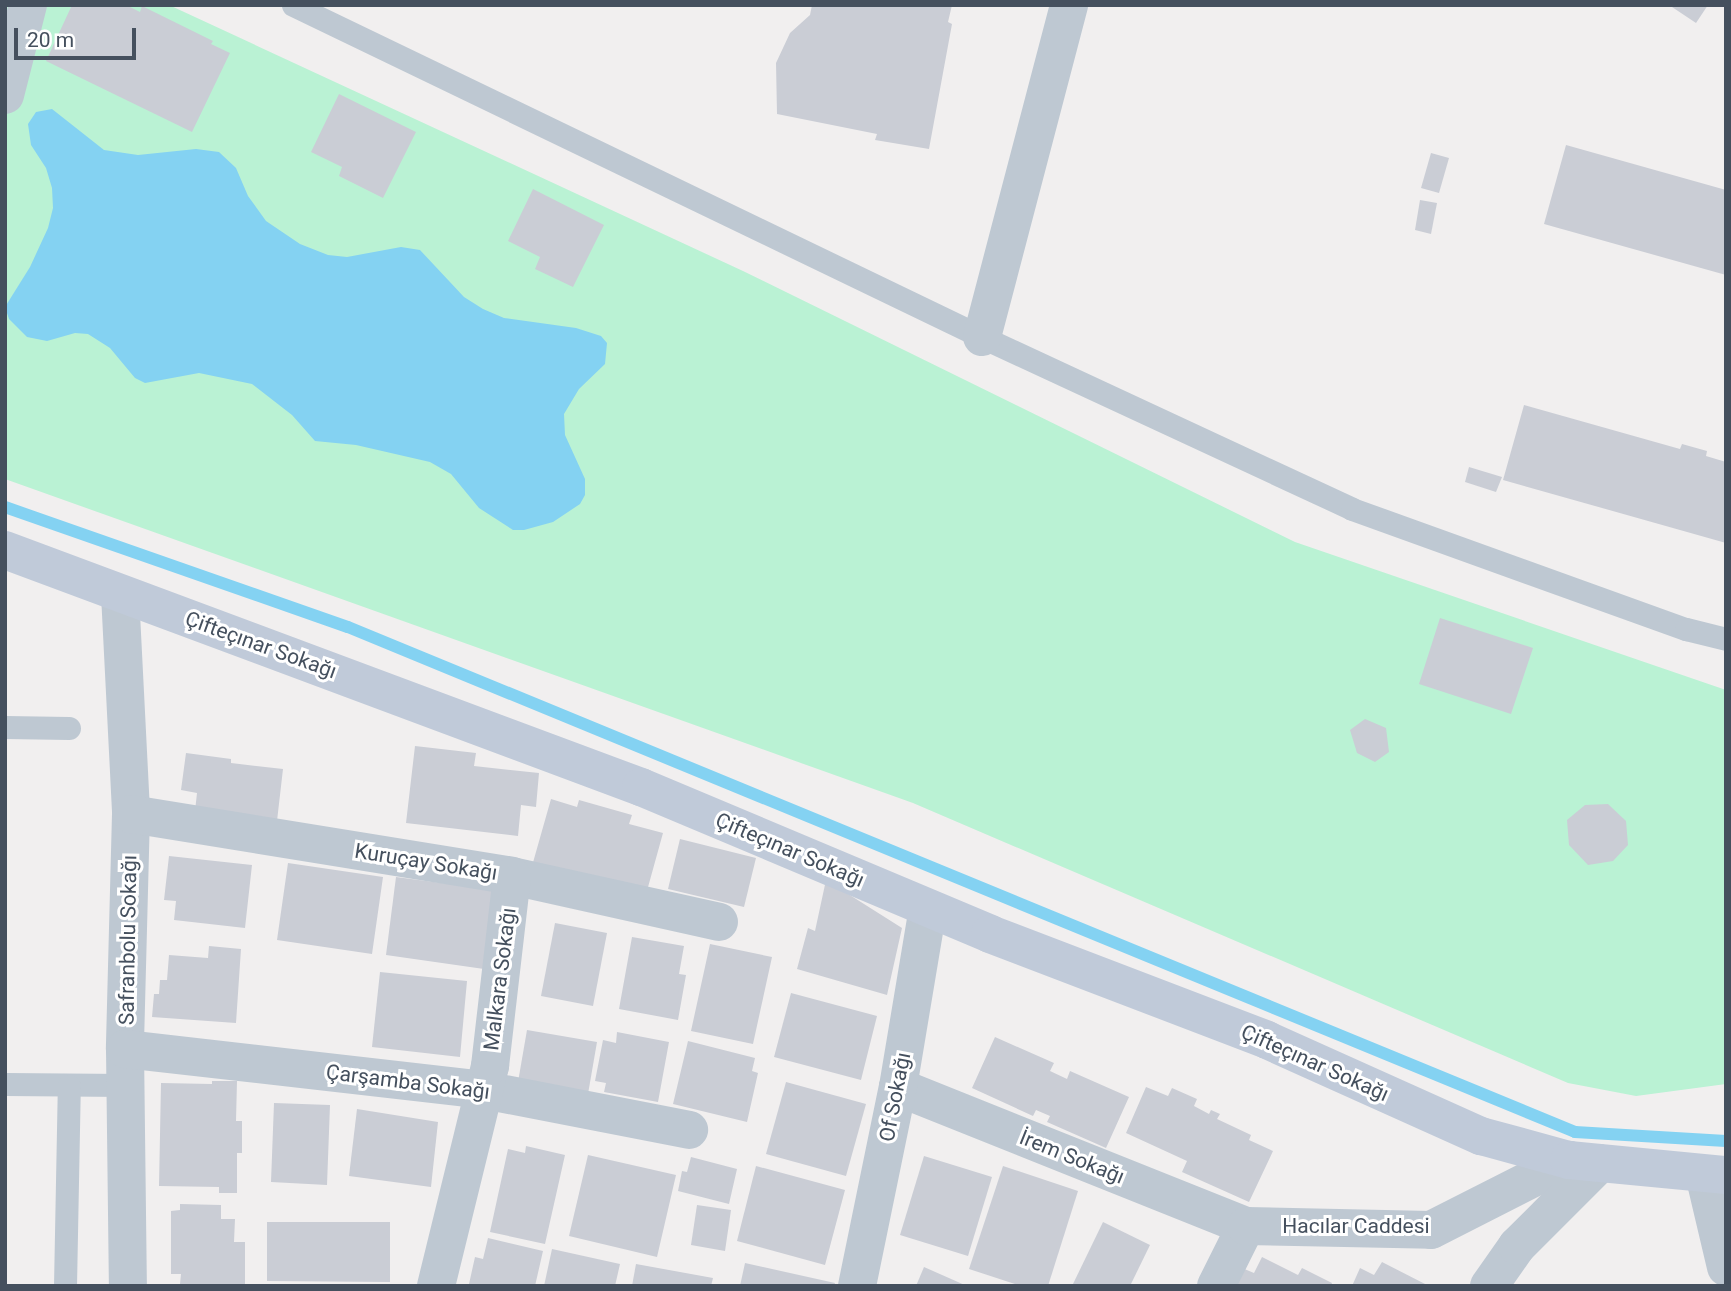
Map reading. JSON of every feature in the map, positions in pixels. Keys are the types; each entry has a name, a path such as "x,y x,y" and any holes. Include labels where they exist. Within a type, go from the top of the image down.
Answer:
{"street":[{"path":"5,95 28,5"},
{"path":"982,337 1069,5"},
{"name":"Çifteçınar Sokağı","path":"5,550 641,787 928,908 1267,1040 1481,1136 1584,1161"},
{"name":"Safranbolu Sokağı","path":"120,594 131,814 125,1067 128,1286"},
{"name":"Kuruçay Sokağı","path":"131,814 512,876 719,922"},
{"name":"Malkara Sokağı","path":"436,1286 490,1066 512,876"},
{"name":"Of Sokağı","path":"857,1286 898,1087 928,908"},
{"name":"Çarşamba Sokağı","path":"125,1067 484,1090 689,1130"},
{"name":"İrem Sokağı","path":"898,1087 1246,1226"},
{"path":"1489,1286 1584,1161 1715,1174 1726,1267"},
{"name":"Hacılar Caddesi","path":"1246,1226 1431,1230 1584,1161"},
{"path":"1216,1286 1246,1226"}],"lane":[{"path":"293,5 982,337 1352,509 1686,629 1726,639"},
{"path":"5,727 69,728"},
{"path":"5,1084 69,1086 125,1067"},
{"path":"65,1286 69,1086"}],"green space":[{"path":"5,5 169,5 743,271 1295,542 1726,690 1726,1084 1636,1096 1568,1083 913,803 5,479"}],"water":[{"path":"52,109 104,150 138,155 196,149 219,152 236,168 248,196 266,221 300,244 328,255 347,257 401,247 420,250 464,297 483,309 504,318 576,328 601,336 607,343 605,364 579,389 564,414 565,435 585,479 585,495 580,504 553,522 524,530 513,530 479,508 451,474 430,462 356,445 315,441 292,415 252,384 199,373 145,383 135,378 110,348 88,334 75,333 47,341 27,337 9,319 5,307 30,267 48,228 53,208 52,188 46,168 31,145 28,124 36,112"}],"building":[{"path":"72,5 126,5 140,12 142,6 213,41 211,44 230,53 192,132 46,61"},
{"path":"812,5 952,5 948,22 952,24 929,149 875,140 877,134 777,114 776,63 790,33 810,15"},
{"path":"1669,5 1708,5 1696,23"},
{"path":"339,94 416,132 383,198 339,176 342,167 311,152"},
{"path":"1566,145 1726,190 1726,275 1544,224"},
{"path":"1431,153 1449,158 1439,193 1421,188"},
{"path":"533,189 604,225 573,287 535,269 540,257 508,241"},
{"path":"1420,200 1437,203 1431,234 1415,230"},
{"path":"1524,405 1680,449 1682,444 1707,451 1706,456 1726,462 1726,543 1503,480"},
{"path":"1469,467 1502,477 1496,492 1465,482"},
{"path":"1440,618 1533,648 1511,714 1419,684"},
{"path":"1365,719 1386,728 1389,752 1375,762 1357,753 1350,730"},
{"path":"415,746 476,753 474,766 539,773 536,807 521,805 518,836 406,823"},
{"path":"186,753 231,759 231,763 283,769 277,821 195,811 197,793 181,790"},
{"path":"551,799 577,807 579,800 632,815 629,824 663,833 645,898 532,866"},
{"path":"1608,804 1626,821 1628,845 1613,861 1588,865 1569,845 1567,820 1585,805"},
{"path":"680,839 756,858 744,907 668,889"},
{"path":"169,856 252,865 245,928 174,920 176,901 164,900"},
{"path":"288,863 383,877 372,954 277,940"},
{"path":"396,877 502,891 491,970 386,955"},
{"path":"826,880 902,928 887,995 797,969 808,928 815,931"},
{"path":"555,923 607,933 593,1006 541,996"},
{"path":"632,937 684,946 679,974 686,975 678,1020 619,1009"},
{"path":"710,944 772,957 753,1044 691,1031"},
{"path":"209,946 241,949 236,1023 152,1017 154,994 159,994 160,980 167,980 169,955 208,958"},
{"path":"380,972 467,981 460,1057 372,1047"},
{"path":"791,993 877,1016 861,1080 774,1057"},
{"path":"527,1030 597,1042 588,1094 518,1082"},
{"path":"617,1032 669,1042 658,1102 604,1092 606,1083 595,1081 603,1040 616,1043"},
{"path":"995,1037 1054,1063 1050,1071 1067,1079 1070,1071 1129,1097 1106,1148 1047,1122 1050,1116 1036,1110 1033,1116 972,1088"},
{"path":"688,1041 755,1058 752,1071 758,1073 747,1122 673,1104"},
{"path":"212,1081 237,1081 236,1121 242,1121 242,1153 237,1153 237,1193 219,1193 219,1187 159,1186 161,1083 212,1084"},
{"path":"786,1082 866,1104 846,1176 766,1154"},
{"path":"1146,1087 1168,1096 1172,1088 1197,1099 1194,1106 1209,1114 1211,1110 1220,1114 1217,1119 1251,1135 1249,1140 1273,1151 1249,1202 1182,1172 1187,1161 1126,1133"},
{"path":"274,1103 330,1105 327,1185 271,1182"},
{"path":"357,1109 438,1122 431,1187 349,1176"},
{"path":"526,1146 565,1155 545,1244 490,1232 508,1149 525,1153"},
{"path":"588,1155 676,1175 657,1257 569,1236"},
{"path":"924,1156 992,1177 968,1256 900,1235"},
{"path":"691,1157 737,1169 729,1204 678,1191 682,1171 687,1172"},
{"path":"756,1166 845,1190 825,1265 737,1241"},
{"path":"1003,1166 1078,1191 1048,1286 1021,1286 969,1269"},
{"path":"180,1204 221,1205 221,1219 235,1219 234,1242 245,1242 245,1285 180,1284 181,1274 171,1274 171,1211 180,1210"},
{"path":"697,1205 731,1210 725,1251 691,1245"},
{"path":"267,1222 390,1222 390,1282 267,1281"},
{"path":"1103,1222 1150,1245 1130,1286 1072,1286"},
{"path":"488,1238 543,1251 535,1286 469,1284 475,1257 483,1259"},
{"path":"552,1249 620,1264 615,1286 544,1286"},
{"path":"1262,1257 1298,1275 1302,1268 1332,1283 1331,1286 1234,1286 1242,1268 1254,1273"},
{"path":"1382,1262 1429,1286 1352,1286 1360,1268 1374,1275"},
{"path":"745,1263 835,1283 834,1286 740,1286"},
{"path":"636,1264 713,1278 711,1286 632,1286"},
{"path":"924,1267 967,1286 916,1286"}],"waterway":[{"path":"5,507 348,627 1575,1132 1726,1141"}]}
